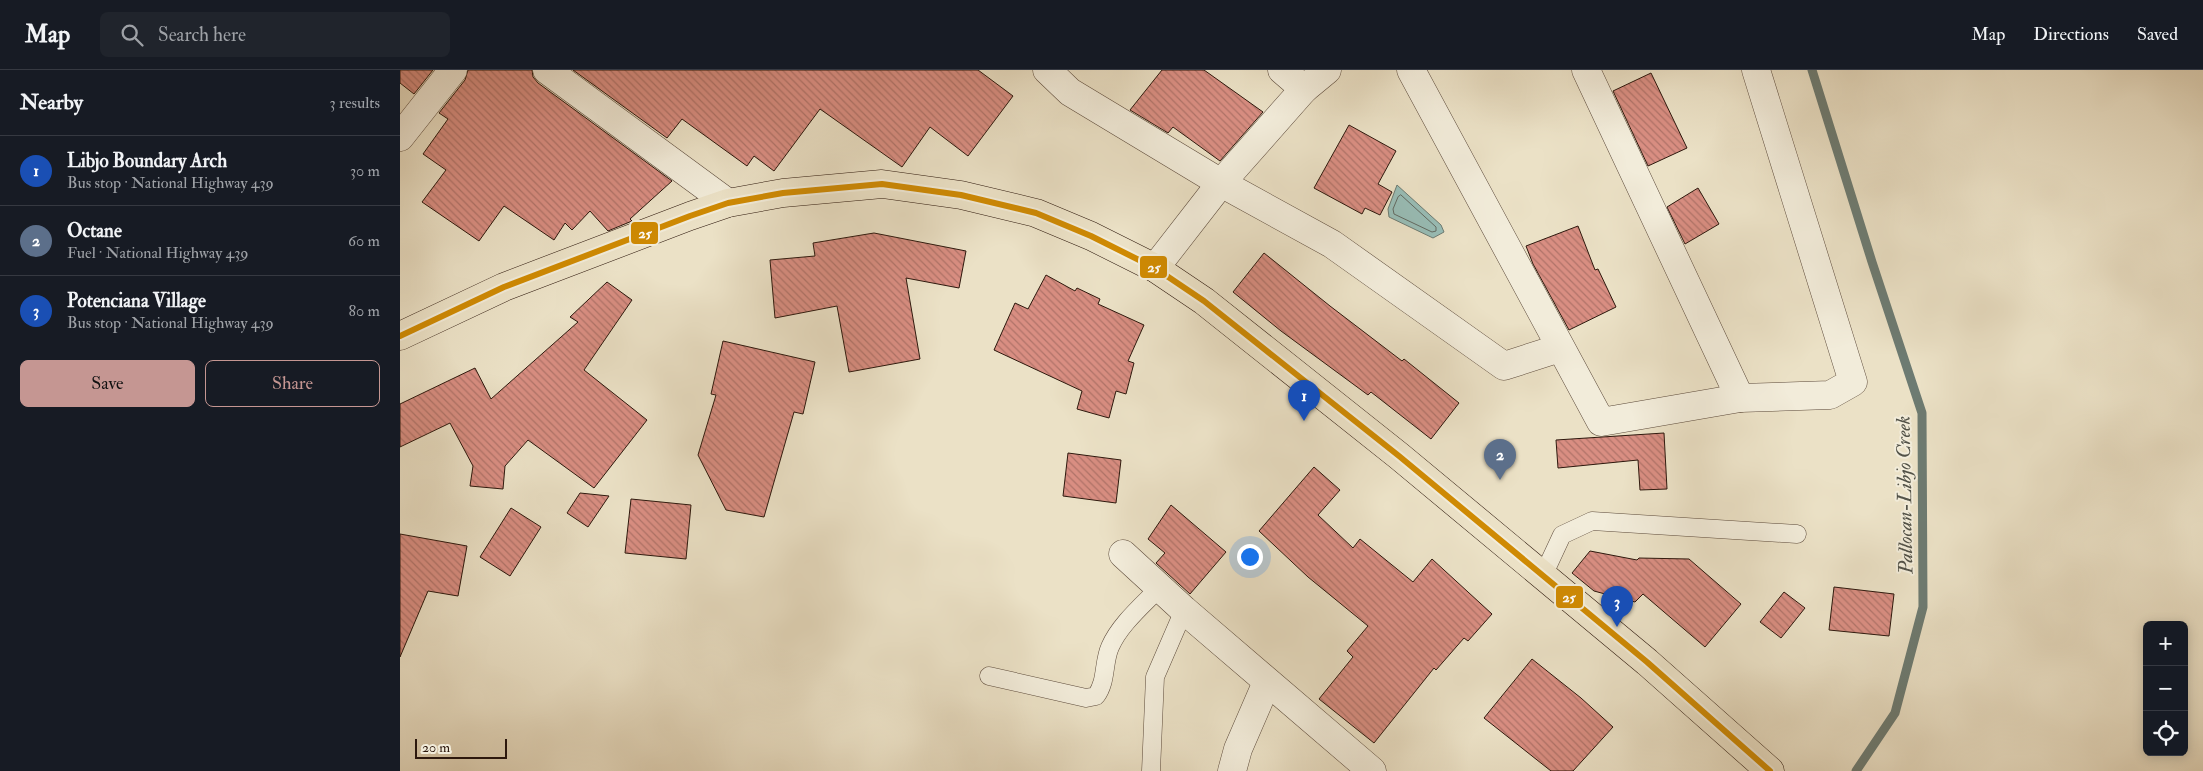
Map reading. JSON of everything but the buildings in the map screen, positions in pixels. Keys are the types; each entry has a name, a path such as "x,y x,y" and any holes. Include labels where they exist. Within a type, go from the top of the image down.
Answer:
{"main road":[{"path":"400,336 504,287 728,203 783,193 882,184 961,195 1036,212 1091,236 1155,268 1204,301 1391,450 1542,578 1647,662 1763,769"}],"street":[{"path":"400,137 452,70"},
{"path":"547,70 728,203"},
{"path":"1047,70 1070,92 1221,183 1332,244 1504,366 1560,348"},
{"path":"1282,70 1304,89"},
{"path":"1155,268 1221,183 1304,89 1327,70"},
{"path":"1411,70 1600,422 1740,398 1830,395 1853,382 1756,70"},
{"path":"1586,70 1740,398"},
{"path":"1123,554 1184,610 1372,771"},
{"path":"1232,771 1238,749 1268,682"}],"lane":[{"path":"1542,578 1562,535 1592,521 1797,534"},
{"path":"989,676 1086,698 1096,696 1102,687 1110,648 1122,628 1160,587"},
{"path":"1150,771 1155,678 1184,610"}],"water":[{"path":"1397,185 1441,225 1444,232 1433,238 1389,217 1388,209"}],"waterway":[{"name":"Pallocan-Libjo Creek","path":"1812,70 1922,413 1923,607 1895,713 1856,771"}],"transit line":[{"name":"25","path":"400,336 504,287 728,203 783,193 882,184 961,195 1036,213 1091,236 1155,268 1204,301 1399,456 1647,662 1770,771"}],"place":[{"name":"Libjo Boundary Arch","path":"1304,421"},
{"name":"Octane","path":"1500,480"},
{"name":"Potenciana Village","path":"1617,627"}]}
